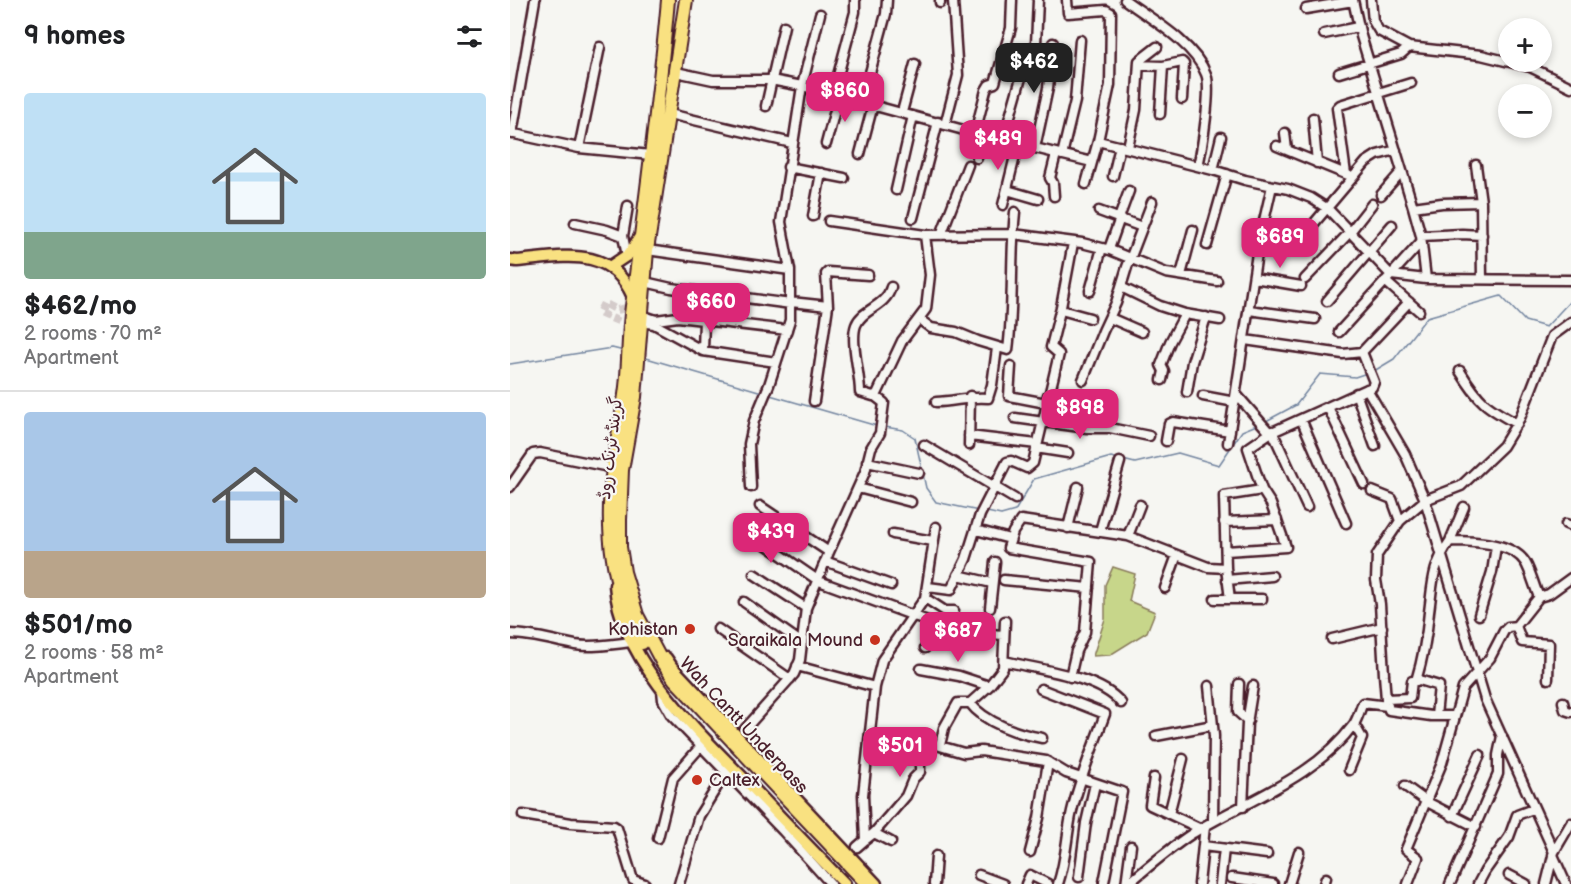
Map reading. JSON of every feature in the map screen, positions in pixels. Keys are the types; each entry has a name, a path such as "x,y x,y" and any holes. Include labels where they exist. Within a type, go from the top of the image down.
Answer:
{"highway":[{"name":"گرینڈ ٹرنک روڈ","path":"637,324 633,297 668,0"},
{"name":"گرینڈ ٹرنک روڈ","path":"619,572 617,470 631,388 647,250 686,0"},
{"path":"656,109 670,112"},
{"name":"Wah Cantt Underpass","path":"619,572 633,627 657,669 675,691 858,884"},
{"name":"Wah Cantt Underpass","path":"619,572 637,615 662,662 675,680 867,884"}],"main road":[{"path":"611,266 627,256 636,245 640,235"},
{"path":"510,260 578,256 611,266 624,280 633,297"},
{"name":"گرینڈ ٹرنک روڈ","path":"619,572 616,603 632,642 647,670 728,768 827,872 845,884"},
{"name":"گرینڈ ٹرنک روڈ","path":"619,572 672,667 876,884"}],"street":[{"path":"535,0 511,134 579,148 651,155"},
{"path":"826,144 855,12 855,0"},
{"path":"862,102 886,14 886,0"},
{"path":"976,158 986,90 989,85 995,83 1009,36 1012,0"},
{"path":"1003,141 1032,47 1038,0"},
{"path":"1067,0 1068,13 1106,10 1111,13 1110,85 1086,183"},
{"path":"1306,9 1353,0 1358,27 1413,207 1421,239 1426,279"},
{"path":"1371,0 1373,21 1379,31 1409,47 1481,55 1530,68 1571,87"},
{"path":"1128,1 1173,34 1189,50 1208,77 1204,138 1198,166"},
{"path":"913,218 941,123 958,75 952,2"},
{"path":"751,487 749,444 754,422 790,320 790,270 781,222 802,86 820,14"},
{"path":"766,106 783,26"},
{"path":"1324,34 1358,27"},
{"path":"1054,196 1053,183 1050,178 1075,101 1080,40"},
{"path":"1035,148 1048,88 1053,43"},
{"path":"579,148 600,47"},
{"path":"1113,176 1136,110 1139,61 1157,47"},
{"path":"1339,73 1401,54 1409,47"},
{"path":"1139,65 1163,66 1182,62 1184,64 1182,99"},
{"path":"902,112 915,64"},
{"path":"1160,114 1163,66"},
{"path":"676,72 713,80 771,80 802,86 1003,141 1092,162"},
{"path":"1350,176 1337,108 1378,92 1411,83"},
{"path":"510,88 520,90"},
{"path":"860,154 873,105"},
{"path":"670,112 792,143"},
{"path":"896,190 913,116"},
{"path":"1313,118 1317,163"},
{"path":"1285,133 1287,150"},
{"path":"1213,170 1221,137"},
{"path":"1098,141 1288,189 1311,198 1328,209 1350,232 1419,311"},
{"path":"1003,205 1018,144"},
{"path":"1277,146 1350,176"},
{"path":"1294,247 1328,209 1350,176 1377,155 1396,150"},
{"path":"941,235 968,165"},
{"path":"1476,165 1481,202 1482,279"},
{"path":"788,167 844,178"},
{"path":"1381,195 1402,171"},
{"path":"813,216 821,172"},
{"path":"1207,245 1227,174"},
{"path":"1228,443 1254,278 1272,186"},
{"path":"1007,190 1038,199"},
{"path":"1090,291 1129,191"},
{"path":"1083,380 1110,318 1152,202"},
{"path":"1413,207 1442,203 1481,202"},
{"path":"1254,278 1303,283 1350,232 1372,204"},
{"path":"627,256 623,236 628,206"},
{"path":"1099,211 1142,227"},
{"path":"919,319 938,331 956,332 1008,350 1012,324 1015,212"},
{"path":"829,221 925,235 1013,234 1073,243 1105,249 1166,273 1217,281"},
{"path":"575,223 623,236"},
{"path":"1327,301 1392,225"},
{"path":"1181,275 1193,231"},
{"path":"1339,332 1421,239 1461,234 1482,235"},
{"path":"875,396 902,341 926,309 930,275 925,235"},
{"path":"928,587 951,590 982,511 1009,460 1023,468 1033,463 1059,354 1051,347 1061,310 1073,243"},
{"path":"647,250 790,270"},
{"path":"814,401 828,306 826,274 828,272 868,275"},
{"path":"1388,278 1571,280"},
{"path":"645,282 671,288 828,306"},
{"path":"745,729 790,679 797,666 806,608 858,488 871,448 880,433 884,408 882,399 860,392 854,332 856,322 887,298 891,287"},
{"path":"1121,287 1160,306 1185,314 1220,320"},
{"path":"1245,340 1343,354 1363,354 1409,302"},
{"path":"1061,310 1090,318"},
{"path":"1249,310 1315,319"},
{"path":"1162,380 1164,371 1161,365 1185,314"},
{"path":"637,324 678,317 787,330"},
{"path":"1187,392 1192,362 1206,317"},
{"path":"1110,318 1142,332"},
{"path":"702,351 704,320"},
{"path":"1455,716 1389,710 1377,580 1377,555 1400,521 1425,500 1461,486 1503,446 1517,424 1552,336 1571,322"},
{"path":"637,324 654,324 702,351 776,362"},
{"path":"936,402 951,402 970,396 989,396 997,348"},
{"path":"1226,551 1286,547 1277,520 1262,490 1248,448 1270,431 1328,407 1374,384 1363,354"},
{"path":"1011,366 1009,396 1092,405"},
{"path":"1460,371 1479,400 1491,410 1517,424"},
{"path":"1367,388 1405,454 1425,500 1485,699 1566,884"},
{"path":"1356,393 1375,446"},
{"path":"970,396 969,441 1036,446 1068,453"},
{"path":"1203,396 1236,398 1259,418 1270,431 1307,507"},
{"path":"1328,407 1364,484"},
{"path":"1014,418 1087,428 1110,428 1149,436"},
{"path":"1301,419 1346,523"},
{"path":"1166,441 1169,424 1173,422 1230,431"},
{"path":"924,445 1015,499"},
{"path":"510,486 533,454 540,453 617,470"},
{"path":"867,462 919,473"},
{"path":"1100,531 1120,462"},
{"path":"1068,528 1078,487"},
{"path":"858,488 911,502"},
{"path":"1230,599 1226,568 1224,496 1262,490"},
{"path":"1372,491 1392,499 1400,521"},
{"path":"1128,536 1140,505"},
{"path":"760,506 829,552"},
{"path":"1127,884 1203,828 1279,788 1304,772 1326,754 1354,724 1363,703 1409,699 1412,681 1416,679 1424,647 1430,611 1431,586 1441,553 1450,541 1464,507"},
{"path":"1070,677 1085,632 1091,562 1008,548 1010,539 1021,520 1128,536 1208,567 1226,568"},
{"path":"1224,522 1277,520"},
{"path":"739,526 819,581 958,632 1005,635"},
{"path":"865,840 863,795 875,687 882,660 925,598 936,527"},
{"path":"976,530 1010,539"},
{"path":"893,534 933,541"},
{"path":"1450,541 1466,541 1510,549 1525,562 1539,597"},
{"path":"1479,615 1492,572 1496,546"},
{"path":"1165,588 1177,555"},
{"path":"825,561 891,585"},
{"path":"990,608 995,561"},
{"path":"754,574 806,608"},
{"path":"958,575 992,583"},
{"path":"1227,580 1272,576"},
{"path":"1408,884 1418,858 1406,849 1442,763 1463,688 1490,658 1504,631 1508,627 1516,626 1539,597 1549,594 1571,578"},
{"path":"1004,580 1089,588"},
{"path":"925,598 945,611 954,611"},
{"path":"1215,599 1262,599"},
{"path":"744,602 802,643"},
{"path":"970,704 989,686 1003,668 1005,621"},
{"path":"925,648 939,625"},
{"path":"1516,626 1523,643 1549,644 1548,679"},
{"path":"1332,639 1382,627"},
{"path":"718,629 790,679"},
{"path":"510,634 537,636 589,646 632,642"},
{"path":"1004,661 1101,687 1121,702"},
{"path":"797,666 875,687"},
{"path":"921,669 959,676 989,686"},
{"path":"1416,679 1440,686 1436,716"},
{"path":"1239,684 1238,712 1248,721"},
{"path":"1209,686 1213,725 1213,822"},
{"path":"1243,807 1248,721 1253,686"},
{"path":"1041,689 1105,713 1082,777 1072,814 1065,863 1058,884"},
{"path":"662,690 663,700 672,716 728,768 699,816 680,884"},
{"path":"1563,702 1565,710 1571,712"},
{"path":"940,745 944,728 958,703 970,704 1000,724 1042,738"},
{"path":"1349,770 1362,738 1354,724"},
{"path":"1156,736 1213,725"},
{"path":"1450,884 1498,774 1498,755 1502,736"},
{"path":"857,847 874,833 906,796 913,779 920,772 920,762 933,744 964,753 981,751 1048,762 1066,773 1122,792 1104,882"},
{"path":"658,838 673,778 702,745"},
{"path":"1452,816 1480,755"},
{"path":"1169,813 1184,759"},
{"path":"1030,852 1039,818 1048,762"},
{"path":"1154,778 1149,804 1203,828"},
{"path":"1079,877 1086,823 1095,784"},
{"path":"1405,786 1427,802 1476,827"},
{"path":"1478,884 1509,837 1517,815 1533,809"},
{"path":"523,815 571,824 614,826 617,828 633,880 645,884"},
{"path":"1546,884 1553,853 1571,824"},
{"path":"1198,884 1203,828"},
{"path":"874,833 891,842"},
{"path":"1127,884 1131,846"},
{"path":"1203,846 1267,854"},
{"path":"1220,884 1224,849"},
{"path":"1289,884 1299,852"},
{"path":"934,884 936,856"},
{"path":"827,872 831,884"},
{"path":"1509,874 1526,884"},
{"path":"979,875 1003,884"},
{"path":"1026,884 1030,875 1048,884"},
{"path":"1232,878 1273,884"}],"green space":[{"path":"1113,567 1135,574 1129,601 1155,612 1147,632 1110,655 1093,656 1105,619 1105,585"}],"waterway":[{"path":"1374,371 1394,359 1427,317 1501,296 1525,321 1546,327 1571,300"},
{"path":"510,364 612,348 624,351"},
{"path":"643,357 762,392"},
{"path":"1266,421 1296,405 1320,374 1355,377 1367,373"},
{"path":"770,395 877,426"},
{"path":"1123,460 1135,463 1178,453 1219,465 1242,431 1259,424"},
{"path":"885,427 903,430 915,438 926,488 936,502 979,511"},
{"path":"987,512 1001,515 1015,511 1034,479 1111,457 1119,459"}],"tunnel":[{"path":"630,326 599,313 604,303 617,310 631,307"}],"place":[{"name":"Kohistan","path":"690,629"},
{"name":"Saraikala Mound","path":"875,640"},
{"name":"Caltex","path":"697,780"}]}
